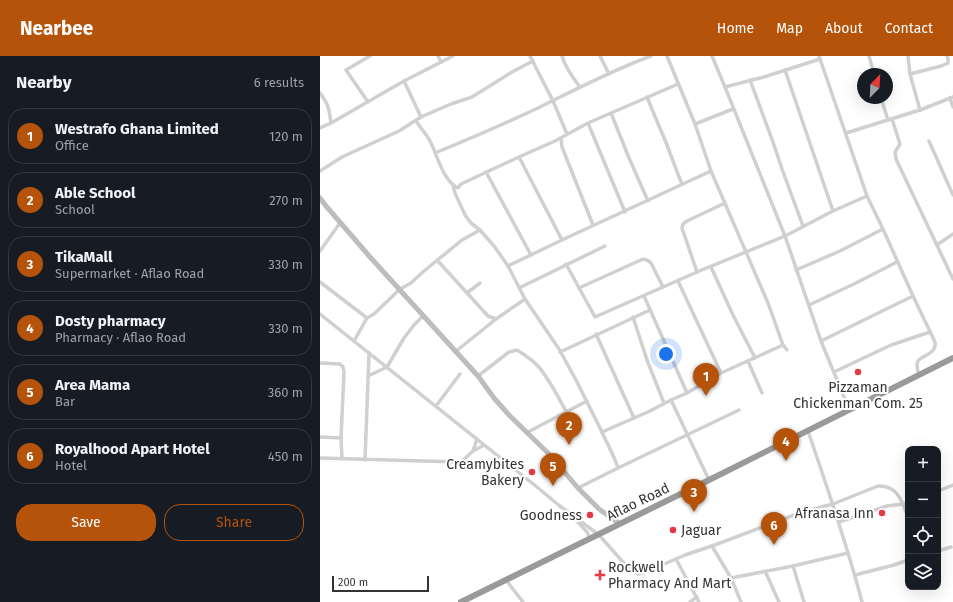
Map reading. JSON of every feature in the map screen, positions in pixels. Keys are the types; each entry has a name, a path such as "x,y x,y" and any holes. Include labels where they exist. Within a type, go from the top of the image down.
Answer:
{"highway":[{"name":"Aflao Road","path":"461,602 953,358"}],"street":[{"path":"368,102 346,70 370,56"},
{"path":"438,56 441,62"},
{"path":"320,128 404,81 453,56"},
{"path":"530,56 553,101 567,134"},
{"path":"562,56 567,68 580,87"},
{"path":"600,56 609,74"},
{"path":"435,153 482,134 553,101 639,58 651,56"},
{"path":"667,56 695,124 711,171 768,303 784,345 788,350"},
{"path":"712,56 785,236 822,341 849,410"},
{"path":"869,56 872,68"},
{"path":"908,56 910,74 920,110"},
{"path":"910,74 941,66 948,63 948,57 953,57"},
{"path":"725,87 785,70 820,58 867,196 936,345 933,350 918,360 916,364 919,375"},
{"path":"320,171 342,157 399,131 421,117 472,97 512,72 533,61"},
{"path":"785,70 833,211"},
{"path":"750,80 804,226"},
{"path":"404,81 421,117"},
{"path":"456,196 458,188 461,184 562,138 588,123 678,84"},
{"path":"320,94 329,107 331,123"},
{"path":"647,97 682,184"},
{"path":"846,133 920,110 952,98 953,108"},
{"path":"883,104 888,120"},
{"path":"695,124 733,109"},
{"path":"611,113 628,158 648,200"},
{"path":"892,119 900,144 895,152 896,159 953,279"},
{"path":"416,121 429,140 439,164 453,185 456,196 465,215 494,246 508,266 525,299 560,352 587,401 618,468"},
{"path":"588,123 625,212"},
{"path":"562,138 562,147 594,225"},
{"path":"555,141 562,147"},
{"path":"929,141 953,195"},
{"path":"519,157 562,240"},
{"path":"508,266 711,171"},
{"path":"486,172 531,255"},
{"path":"453,185 458,188"},
{"path":"566,264 595,317 697,272 785,236 833,211 867,196"},
{"path":"320,198 340,223 478,376 509,415 528,432 578,488 599,509 620,524"},
{"path":"697,272 682,228 683,224 725,203"},
{"path":"320,251 340,223"},
{"path":"796,270 840,251 883,229"},
{"path":"354,341 367,318 374,314 400,289 411,283 462,240 480,230"},
{"path":"937,245 953,234"},
{"path":"519,288 605,246"},
{"path":"437,260 488,316 496,319"},
{"path":"580,288 643,260 647,260 651,263 663,287"},
{"path":"809,305 897,262"},
{"path":"711,267 755,358"},
{"path":"678,281 721,373"},
{"path":"320,282 367,318"},
{"path":"467,293 480,283"},
{"path":"644,296 687,393"},
{"path":"822,341 913,296"},
{"path":"455,352 496,319 525,299"},
{"path":"560,352 650,310"},
{"path":"320,314 560,506 590,531 594,537 630,570 638,574 802,512 833,504 878,486 883,486 896,492 905,510"},
{"path":"368,376 387,367 404,338 423,316"},
{"path":"488,316 490,324"},
{"path":"633,317 647,360 664,403"},
{"path":"834,372 891,346 930,332"},
{"path":"596,334 634,418"},
{"path":"602,432 687,393 721,373 784,345"},
{"path":"478,376 498,360 510,352 517,350 537,366 547,379 567,413"},
{"path":"365,460 369,353"},
{"path":"748,361 762,393"},
{"path":"320,363 340,364 343,367 341,438 342,458"},
{"path":"436,406 460,374"},
{"path":"671,400 709,480"},
{"path":"528,432 567,413 587,401"},
{"path":"578,488 739,410"},
{"path":"808,431 839,522 862,602"},
{"path":"320,437 341,438"},
{"path":"472,451 477,439"},
{"path":"320,458 458,462 462,461 472,451 484,445"},
{"path":"941,490 953,485"},
{"path":"839,522 887,506 905,503"},
{"path":"590,531 594,537"},
{"path":"712,546 731,578 741,602"},
{"path":"941,550 951,548"},
{"path":"731,578 793,566 848,553"},
{"path":"676,559 699,602"},
{"path":"855,575 905,561"},
{"path":"793,566 804,602"},
{"path":"765,571 779,602"},
{"path":"506,580 523,602"},
{"path":"690,602 697,597"}],"place":[{"name":"Pizzaman Chickenman Com. 25","path":"858,372"},
{"name":"Westrafo Ghana Limited","path":"706,396"},
{"name":"Able School","path":"569,445"},
{"name":"Dosty pharmacy","path":"786,461"},
{"name":"Creamybites Bakery","path":"532,472"},
{"name":"Area Mama","path":"553,486"},
{"name":"TikaMall","path":"694,512"},
{"name":"Afranasa Inn","path":"882,513"},
{"name":"Goodness","path":"590,515"},
{"name":"Jaguar","path":"673,530"},
{"name":"Royalhood Apart Hotel","path":"774,545"},
{"name":"Rockwell Pharmacy And Mart","path":"600,575"}]}
